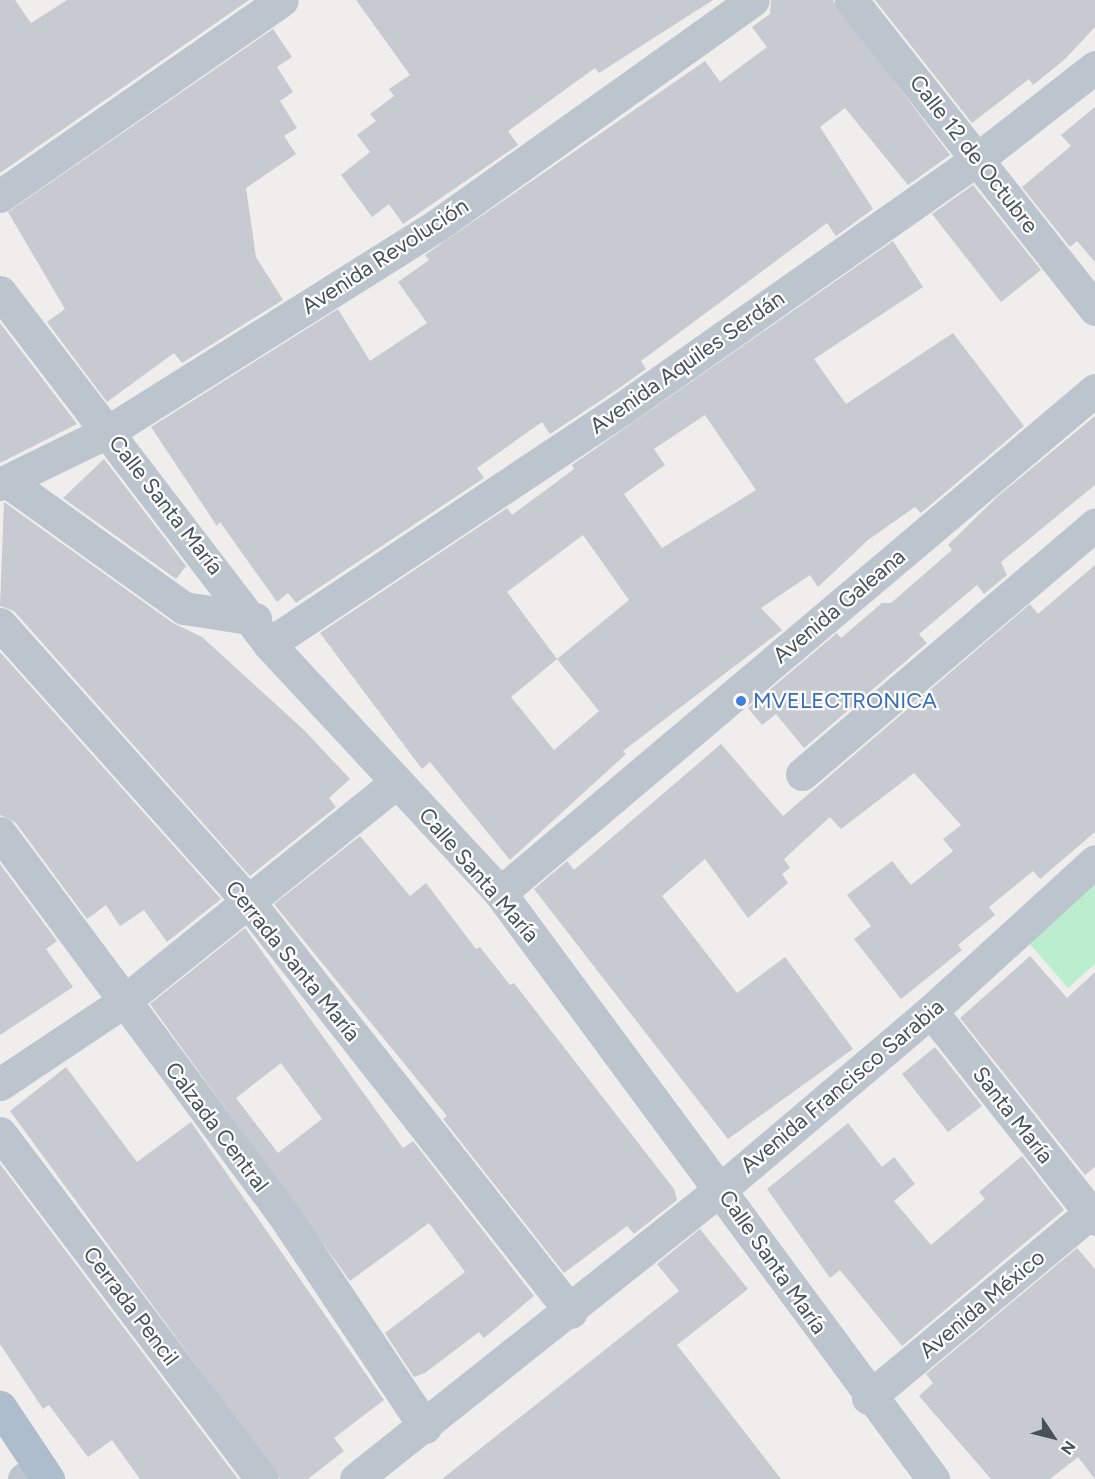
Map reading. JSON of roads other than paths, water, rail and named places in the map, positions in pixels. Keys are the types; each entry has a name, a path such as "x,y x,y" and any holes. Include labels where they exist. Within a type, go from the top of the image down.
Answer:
{"main road":[{"path":"0,1407 37,1476"}],"street":[{"path":"0,196 282,0"},
{"name":"Avenida Revolución","path":"4,482 109,431 436,226 753,0"},
{"name":"Calle 12 de Octubre","path":"852,0 980,157 1095,309"},
{"name":"Avenida Aquiles Serdán","path":"262,632 623,408 980,157 1095,67"},
{"name":"Calle Santa María","path":"0,292 262,632 500,893 721,1189 868,1398 933,1479"},
{"name":"Avenida Galeana","path":"500,893 1095,390"},
{"path":"4,482 184,608 262,632"},
{"path":"802,774 1095,525"},
{"name":"Cerrada Santa María","path":"0,624 247,900 571,1312"},
{"path":"0,1084 123,1002 247,900 397,782"},
{"name":"Calzada Central","path":"0,833 123,1002 283,1214 425,1427"},
{"name":"Avenida Francisco Sarabia","path":"356,1479 571,1312 721,1189 931,1011 1095,861"},
{"name":"Santa María","path":"931,1011 1093,1214"},
{"name":"Cerrada Pencil","path":"0,1132 262,1479"},
{"name":"Avenida México","path":"868,1398 1093,1214"}],"place":[{"name":"MVELECTRONICA","path":"741,701"}]}
